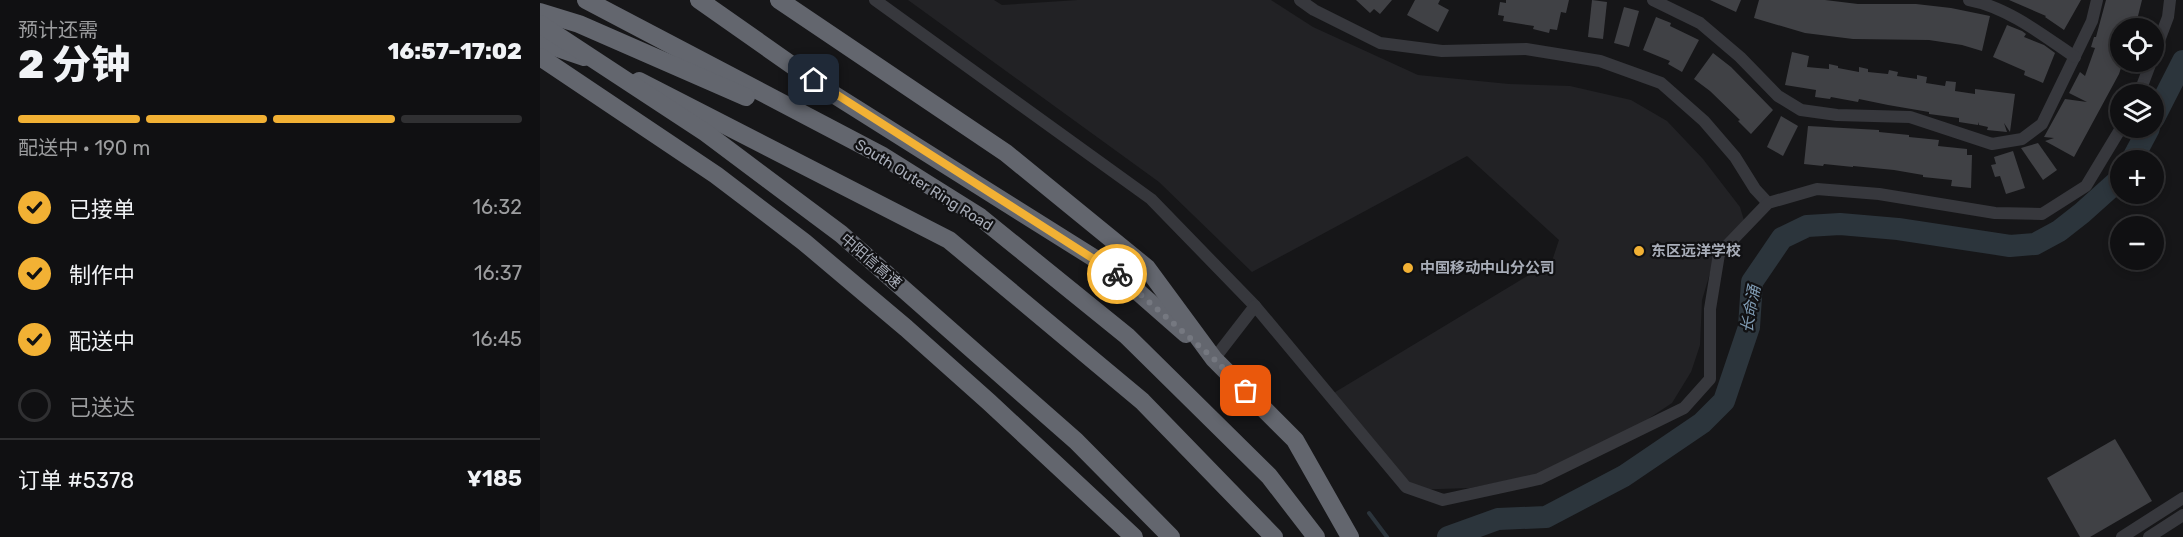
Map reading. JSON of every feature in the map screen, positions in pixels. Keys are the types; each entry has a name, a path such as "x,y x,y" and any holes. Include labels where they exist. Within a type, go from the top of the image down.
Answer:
{"highway":[{"name":"South Outer Ring Road","path":"586,0 881,155 980,216 1126,336 1269,476 1316,537"},
{"path":"699,0 833,94 1113,270 1214,359 1295,440 1348,535"},
{"path":"779,0 1006,153 1147,268 1214,359"},
{"path":"540,12 579,24 881,155"},
{"name":"中阳信高速","path":"540,24 706,133 841,234 1076,441 1171,537"},
{"path":"540,42 607,65 949,240 1142,401 1274,537"},
{"name":"中阳信高速","path":"540,57 716,175 804,242 989,402 1134,537"}],"street":[{"path":"875,0 1151,199 1255,306 1406,487 1443,500 1539,479 1684,408 1710,379 1710,309 1719,254 1768,203 1816,189 1879,194 1995,213 2042,214 2086,186 2115,138"},
{"path":"1300,0 1314,10 1380,43 1442,51 1526,49 1600,61 1661,83 1704,121 1735,156 1755,189 1768,203"},
{"path":"1653,0 1700,23 1740,57 1778,96 1801,110 1837,115 1910,117 1992,144 2022,139 2042,124 2092,21 2097,0"},
{"path":"1969,0 1980,2 2020,21 2075,57"},
{"path":"2164,28 2170,0"},
{"path":"1214,359 1255,306"},
{"path":"2122,537 2183,498"},
{"path":"2149,537 2183,515"}],"shaded area":[{"name":"东区远洋学校","path":"908,0 994,0 1002,5 1078,0 1271,0 1313,27 1418,75 1509,84 1570,86 1631,100 1667,121 1703,159 1740,207 1745,224 1713,263 1702,300 1700,345 1691,372 1672,403 1603,449 1539,474 1470,488 1408,490 1332,394 1552,261 1559,240 1467,156 1252,272 1159,182"}],"building":[{"path":"1356,0 1392,0 1380,14 1374,9 1370,13"},
{"path":"1415,0 1440,0 1438,4 1449,10 1438,32 1407,15"},
{"path":"1506,0 1569,0 1566,13 1561,12 1557,30 1550,29 1549,33 1533,29 1534,26 1503,21 1504,16 1498,15 1500,2 1506,3"},
{"path":"1592,0 1607,2 1603,39 1588,37"},
{"path":"1710,0 1741,0 1736,12"},
{"path":"1759,0 1916,4 1990,16 1982,51 1962,45 1929,40 1853,39 1805,33 1754,18"},
{"path":"2009,0 2081,0 2064,30 2046,16"},
{"path":"2106,0 2142,0 2138,18 2110,18 2110,72 2120,72 2114,84 2110,84 2110,91 2074,157 2045,141 2054,138 2044,137 2065,99 2087,102 2069,93 2080,72 2085,76 2095,48 2091,47"},
{"path":"1624,7 1639,11 1629,47 1614,43"},
{"path":"1656,17 1699,40 1682,72 1668,64 1670,61 1643,50"},
{"path":"2007,25 2022,31 2026,34 2024,37 2044,45 2055,53 2043,83 2024,75 2025,71 1993,57"},
{"path":"1792,52 1809,56 1807,67 1829,69 1829,64 1859,72 1859,67 1868,69 1868,72 1888,74 1889,70 1898,72 1897,76 1917,79 1917,75 1927,77 1926,83 1945,86 1946,81 1956,82 1955,91 1975,94 1975,89 2015,94 2010,132 2004,123 2007,132 1987,130 1988,127 1979,125 1978,122 1978,125 1959,122 1959,118 1859,99 1858,102 1831,97 1830,99 1815,97 1816,90 1785,85"},
{"path":"1713,53 1731,67 1773,110 1751,134 1710,91 1694,79"},
{"path":"1781,116 1798,126 1783,156 1767,147"},
{"path":"1808,126 1879,130 1879,132 1909,135 1909,137 1939,140 1938,146 1967,149 1967,155 1972,155 1971,188 1951,186 1952,180 1923,177 1923,175 1894,170 1804,164"},
{"path":"2038,143 2057,170 2043,180 2021,148"},
{"path":"2013,151 2025,188 2006,194 2000,176 1995,177 1991,165 1996,164 1994,157"},
{"path":"2115,439 2152,501 2090,537 2080,537 2047,478"}],"waterway":[{"name":"长命涌","path":"2164,98 2183,61"},
{"name":"长命涌","path":"2137,150 2144,138"},
{"name":"长命涌","path":"1448,537 1498,519 1546,517 1624,476 1702,423 1724,401 1749,327 1752,282 1782,238 1807,226 1840,224 1898,229 2010,246 2035,244 2059,231 2110,188"},
{"path":"1369,513 1387,537"}],"way so far":[{"path":"1117,274 1214,359 1246,391"}],"place":[{"name":"东区远洋学校","path":"1639,251"},
{"name":"中国移动中山分公司","path":"1408,268"}],"route":[{"path":"814,80 1117,274"}]}
